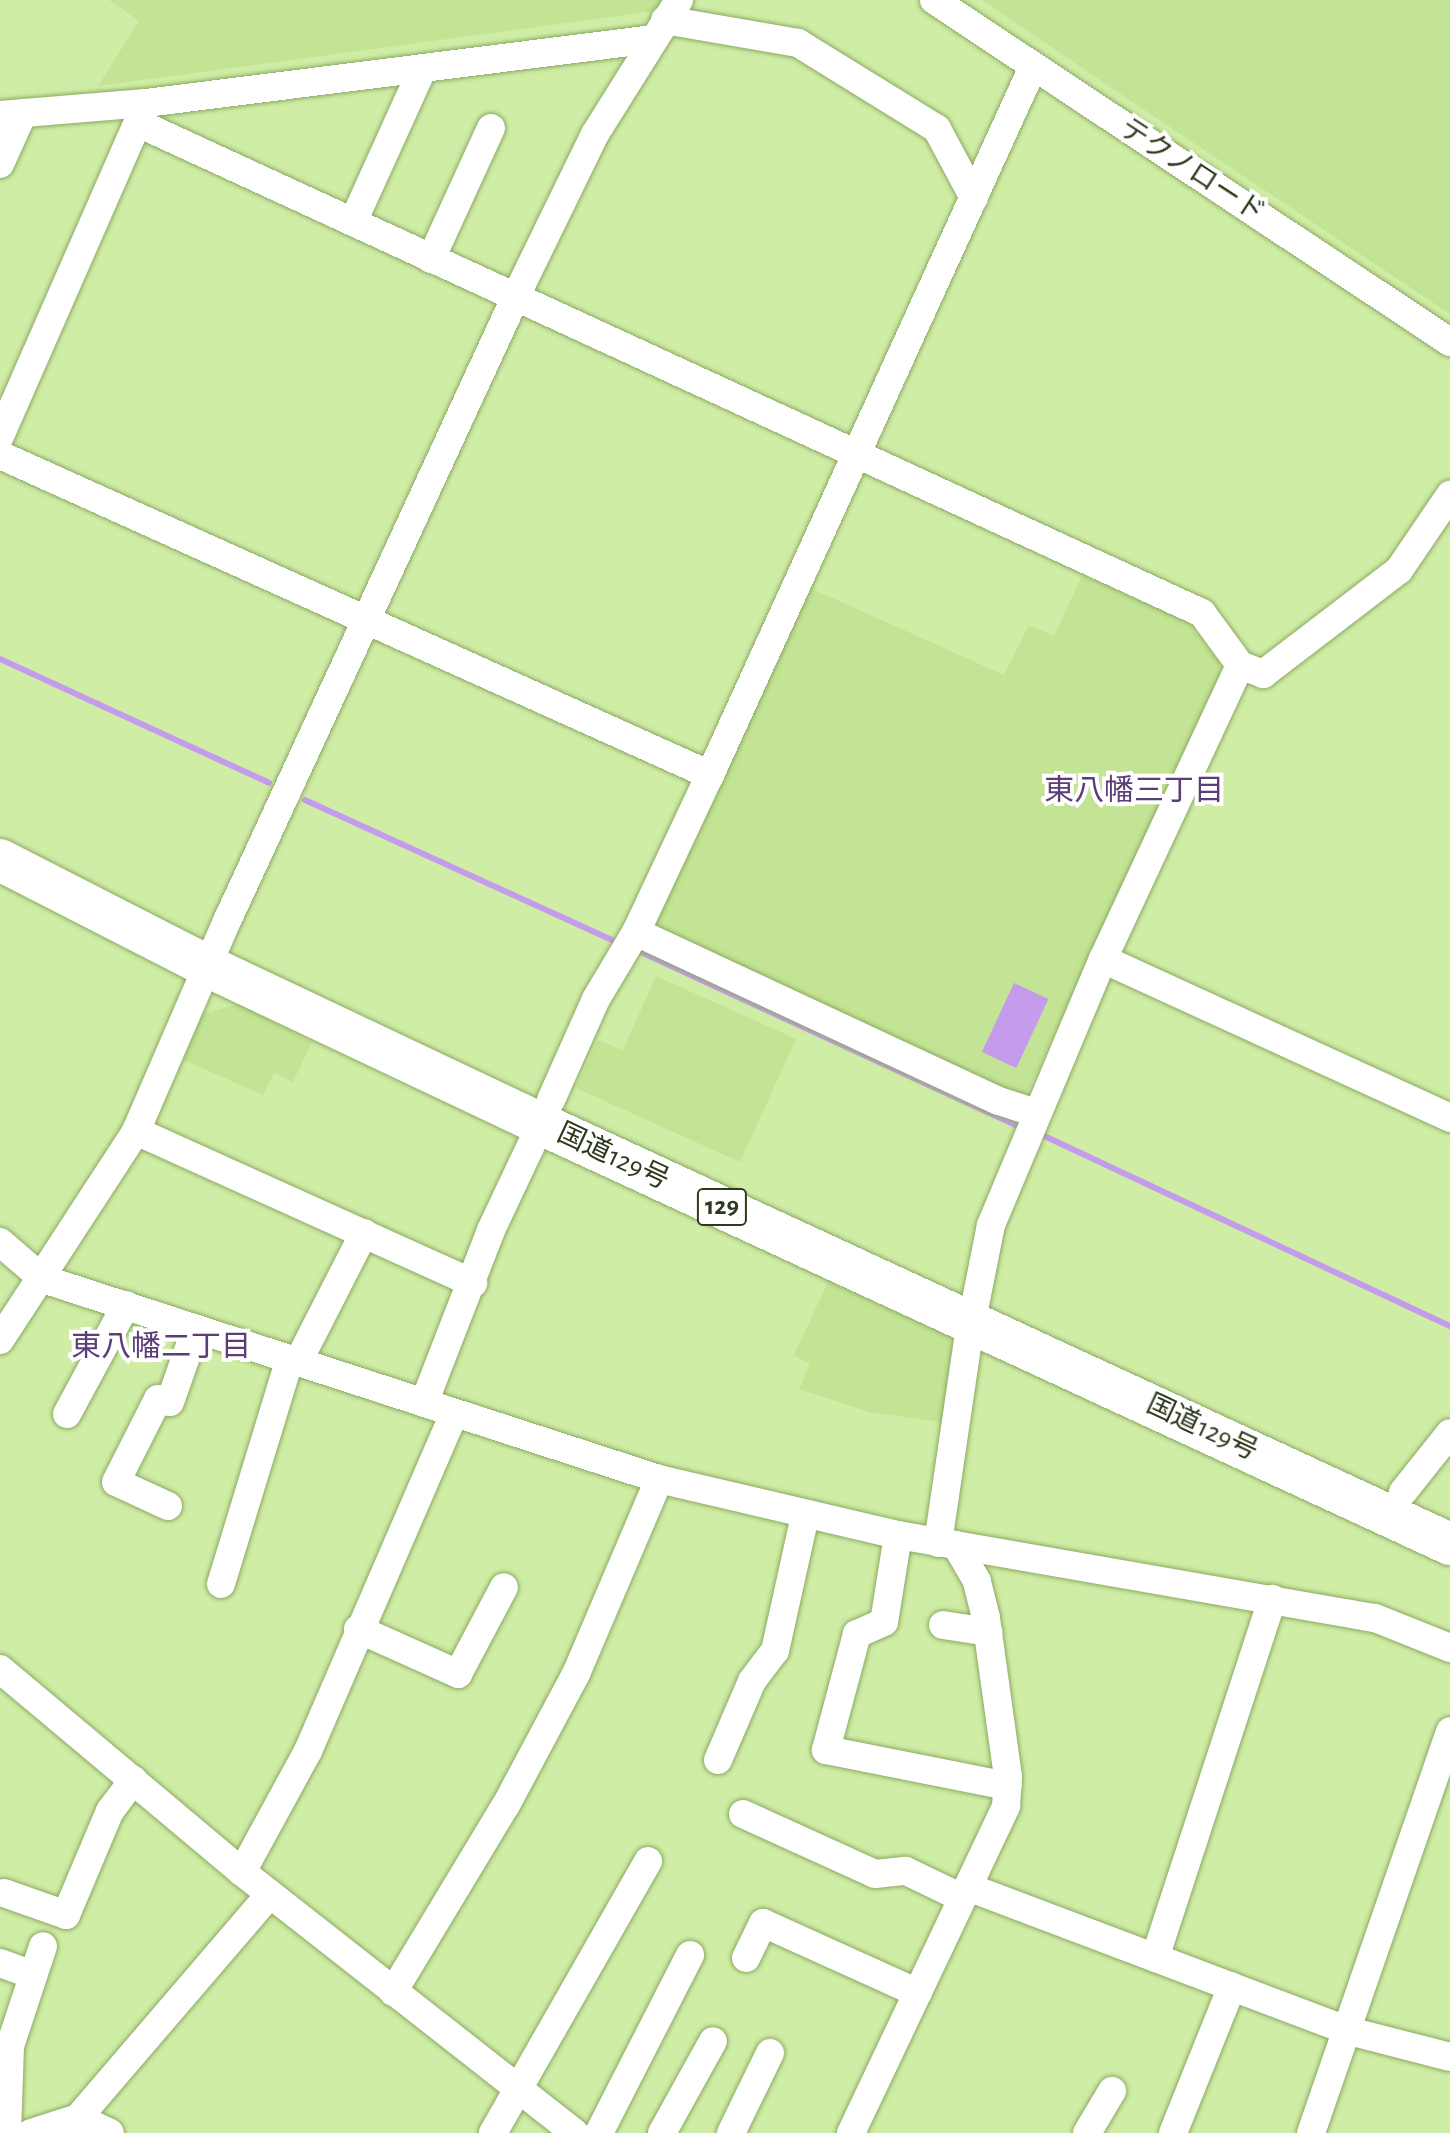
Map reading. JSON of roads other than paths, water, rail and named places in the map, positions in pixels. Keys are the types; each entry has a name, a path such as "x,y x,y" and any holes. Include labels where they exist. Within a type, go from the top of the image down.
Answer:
{"highway":[{"name":"国道129号","path":"0,832 213,954"},
{"name":"国道129号","path":"0,860 213,954 546,1112 974,1308 1450,1515"},
{"name":"国道129号","path":"974,1308 1450,1544"}],"street":[{"name":"テクノロード","path":"934,0 1450,342"},
{"path":"0,164 11,114 142,113 423,68 665,20 798,43 937,129 974,198"},
{"path":"0,1340 43,1279 136,1131 213,954 515,298 595,134 665,20"},
{"path":"424,1403 491,1230 596,999 636,932 710,775 1033,67"},
{"path":"353,222 423,68"},
{"path":"142,113 431,259 1202,613 1240,665 1263,674 1399,570 1450,495"},
{"path":"0,436 142,113"},
{"path":"431,259 490,127"},
{"path":"0,455 365,624 710,775"},
{"path":"851,2133 1006,1806 1007,1786 988,1632 977,1581 947,1544 974,1308 991,1225 1103,959 1240,665"},
{"path":"636,932 999,1101 1037,1113"},
{"path":"1103,959 1450,1118"},
{"path":"136,1131 473,1283"},
{"path":"221,1584 294,1360 364,1233"},
{"path":"0,1242 43,1279 659,1479 805,1516 898,1535 1375,1618 1450,1648"},
{"path":"67,1414 126,1305"},
{"path":"168,1506 116,1482 158,1399 170,1402 196,1328"},
{"path":"242,1872 308,1751 358,1629 454,1414"},
{"path":"1403,1492 1450,1433"},
{"path":"393,1992 506,1805 576,1674 659,1479"},
{"path":"718,1760 752,1681 775,1651 805,1516"},
{"path":"898,1535 884,1622 857,1634 826,1750 1007,1786"},
{"path":"358,1629 458,1674 504,1587"},
{"path":"1155,1958 1272,1599"},
{"path":"943,1625 988,1632"},
{"path":"0,1669 242,1872 393,1992 518,2085 575,2133"},
{"path":"1311,2133 1349,2031 1450,1731"},
{"path":"4,1893 66,1915 110,1811 133,1780"},
{"path":"743,1814 875,1874 906,1871 1155,1958 1349,2031 1450,2057"},
{"path":"493,2133 648,1861"},
{"path":"31,2133 94,2127 270,1894"},
{"path":"746,1958 763,1923 918,1993"},
{"path":"7,2133 10,2046 30,1974 43,1946"},
{"path":"599,2133 690,1955"},
{"path":"0,1963 30,1974"},
{"path":"1173,2133 1232,1986"},
{"path":"662,2133 713,2041"},
{"path":"731,2133 770,2053"},
{"path":"1087,2133 1112,2091"}],"waterway":[{"path":"0,659 269,783"},
{"path":"305,800 615,941"},
{"path":"641,952 1018,1126"},
{"path":"1040,1134 1450,1326"}],"district":[{"name":"東八幡三丁目","path":"1134,791"},
{"name":"東八幡二丁目","path":"161,1347"}]}
